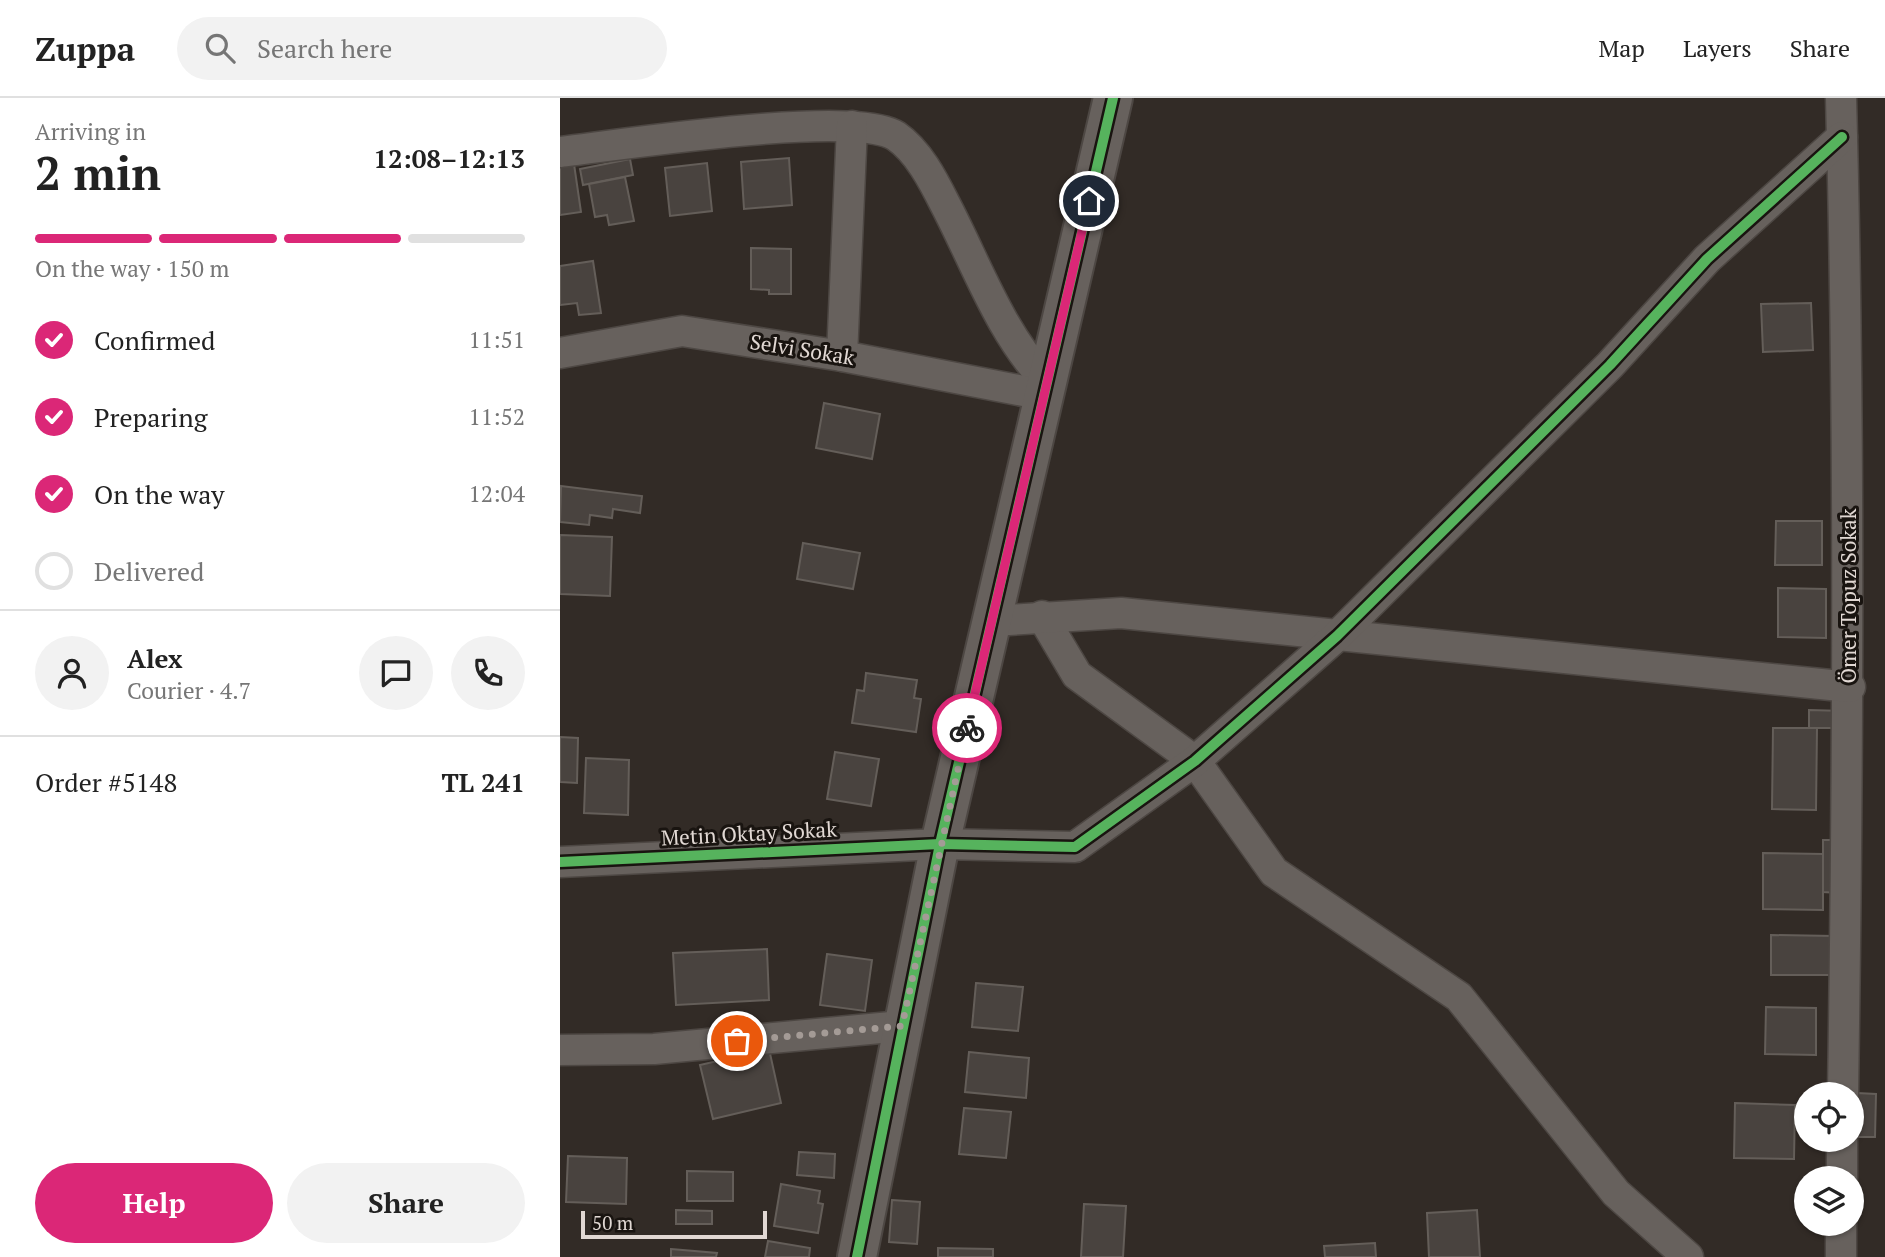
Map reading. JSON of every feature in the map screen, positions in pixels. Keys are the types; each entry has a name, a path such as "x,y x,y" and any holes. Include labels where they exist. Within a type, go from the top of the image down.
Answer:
{"street":[{"path":"857,1257 940,844 1113,98"},
{"name":"Ömer Topuz Sokak","path":"1841,98 1850,687 1843,1082"},
{"path":"560,152 799,126 875,128 895,135 912,151 945,203 1010,337 1045,389"},
{"path":"842,356 852,126"},
{"name":"Metin Oktay Sokak","path":"560,862 940,844 1075,847 1195,761 1337,636 1610,365 1707,259 1842,137"},
{"name":"Selvi Sokak","path":"560,353 682,331 1045,389"},
{"path":"992,621 1121,613 1850,687"},
{"path":"1042,616 1077,675 1195,761 1274,872 1459,997 1616,1194 1688,1257"},
{"path":"560,1051 654,1049 902,1026"},
{"path":"1841,1236 1841,1257"}],"building":[{"path":"789,158 792,205 744,209 741,162"},
{"path":"630,159 633,175 583,185 580,169"},
{"path":"707,163 712,211 670,216 665,168"},
{"path":"574,164 581,212 560,215 560,166"},
{"path":"625,177 634,221 609,225 607,215 595,217 589,184"},
{"path":"751,248 791,249 791,294 769,294 769,290 751,289"},
{"path":"593,261 601,313 579,315 577,303 560,305 560,266"},
{"path":"1811,303 1813,350 1763,352 1761,304"},
{"path":"824,403 880,414 872,459 816,448"},
{"path":"561,486 642,496 640,513 613,509 612,518 590,515 589,525 560,522"},
{"path":"1776,521 1822,521 1822,565 1775,565"},
{"path":"560,535 612,537 610,596 560,594"},
{"path":"803,543 860,553 853,589 797,579"},
{"path":"1778,588 1826,589 1826,638 1778,637"},
{"path":"866,673 917,680 914,698 921,699 916,732 852,723 857,690 864,691"},
{"path":"1809,710 1844,711 1844,728 1809,728"},
{"path":"1773,728 1817,728 1816,810 1772,809"},
{"path":"560,737 578,738 577,783 560,782"},
{"path":"835,752 879,759 871,806 827,799"},
{"path":"586,758 629,760 628,815 584,813"},
{"path":"1823,840 1839,840 1839,893 1823,892"},
{"path":"1763,853 1823,854 1823,910 1763,909"},
{"path":"1771,935 1834,936 1833,975 1771,975"},
{"path":"767,949 769,1000 676,1005 673,953"},
{"path":"827,954 872,960 865,1011 820,1005"},
{"path":"976,983 1023,987 1018,1031 972,1027"},
{"path":"1766,1007 1816,1008 1816,1055 1765,1054"},
{"path":"769,1049 781,1103 713,1119 700,1065"},
{"path":"969,1052 1029,1058 1026,1098 965,1092"},
{"path":"1864,1093 1876,1094 1875,1137 1864,1137"},
{"path":"1735,1103 1794,1105 1794,1159 1734,1158"},
{"path":"964,1108 1011,1112 1006,1158 959,1154"},
{"path":"799,1152 835,1154 834,1178 797,1175"},
{"path":"568,1156 627,1158 626,1204 566,1202"},
{"path":"687,1171 733,1172 733,1201 687,1201"},
{"path":"781,1184 820,1191 818,1203 823,1204 818,1233 774,1226"},
{"path":"892,1200 920,1202 917,1244 889,1242"},
{"path":"1084,1204 1126,1206 1123,1257 1081,1257"},
{"path":"676,1210 712,1211 712,1224 676,1224"},
{"path":"1477,1210 1480,1257 1429,1257 1427,1213"},
{"path":"768,1241 810,1248 809,1257 765,1257"},
{"path":"1375,1243 1376,1257 1325,1257 1324,1246"},
{"path":"938,1248 993,1249 993,1257 938,1257"},
{"path":"671,1249 717,1253 716,1257 671,1257"}],"cycle path":[{"path":"857,1257 940,844 1113,98"},
{"path":"560,862 940,844 1075,847 1195,761 1337,636 1610,365 1707,259 1842,137"}],"way so far":[{"path":"737,1041 902,1026 967,728"}],"route":[{"path":"967,728 1089,201"}]}
